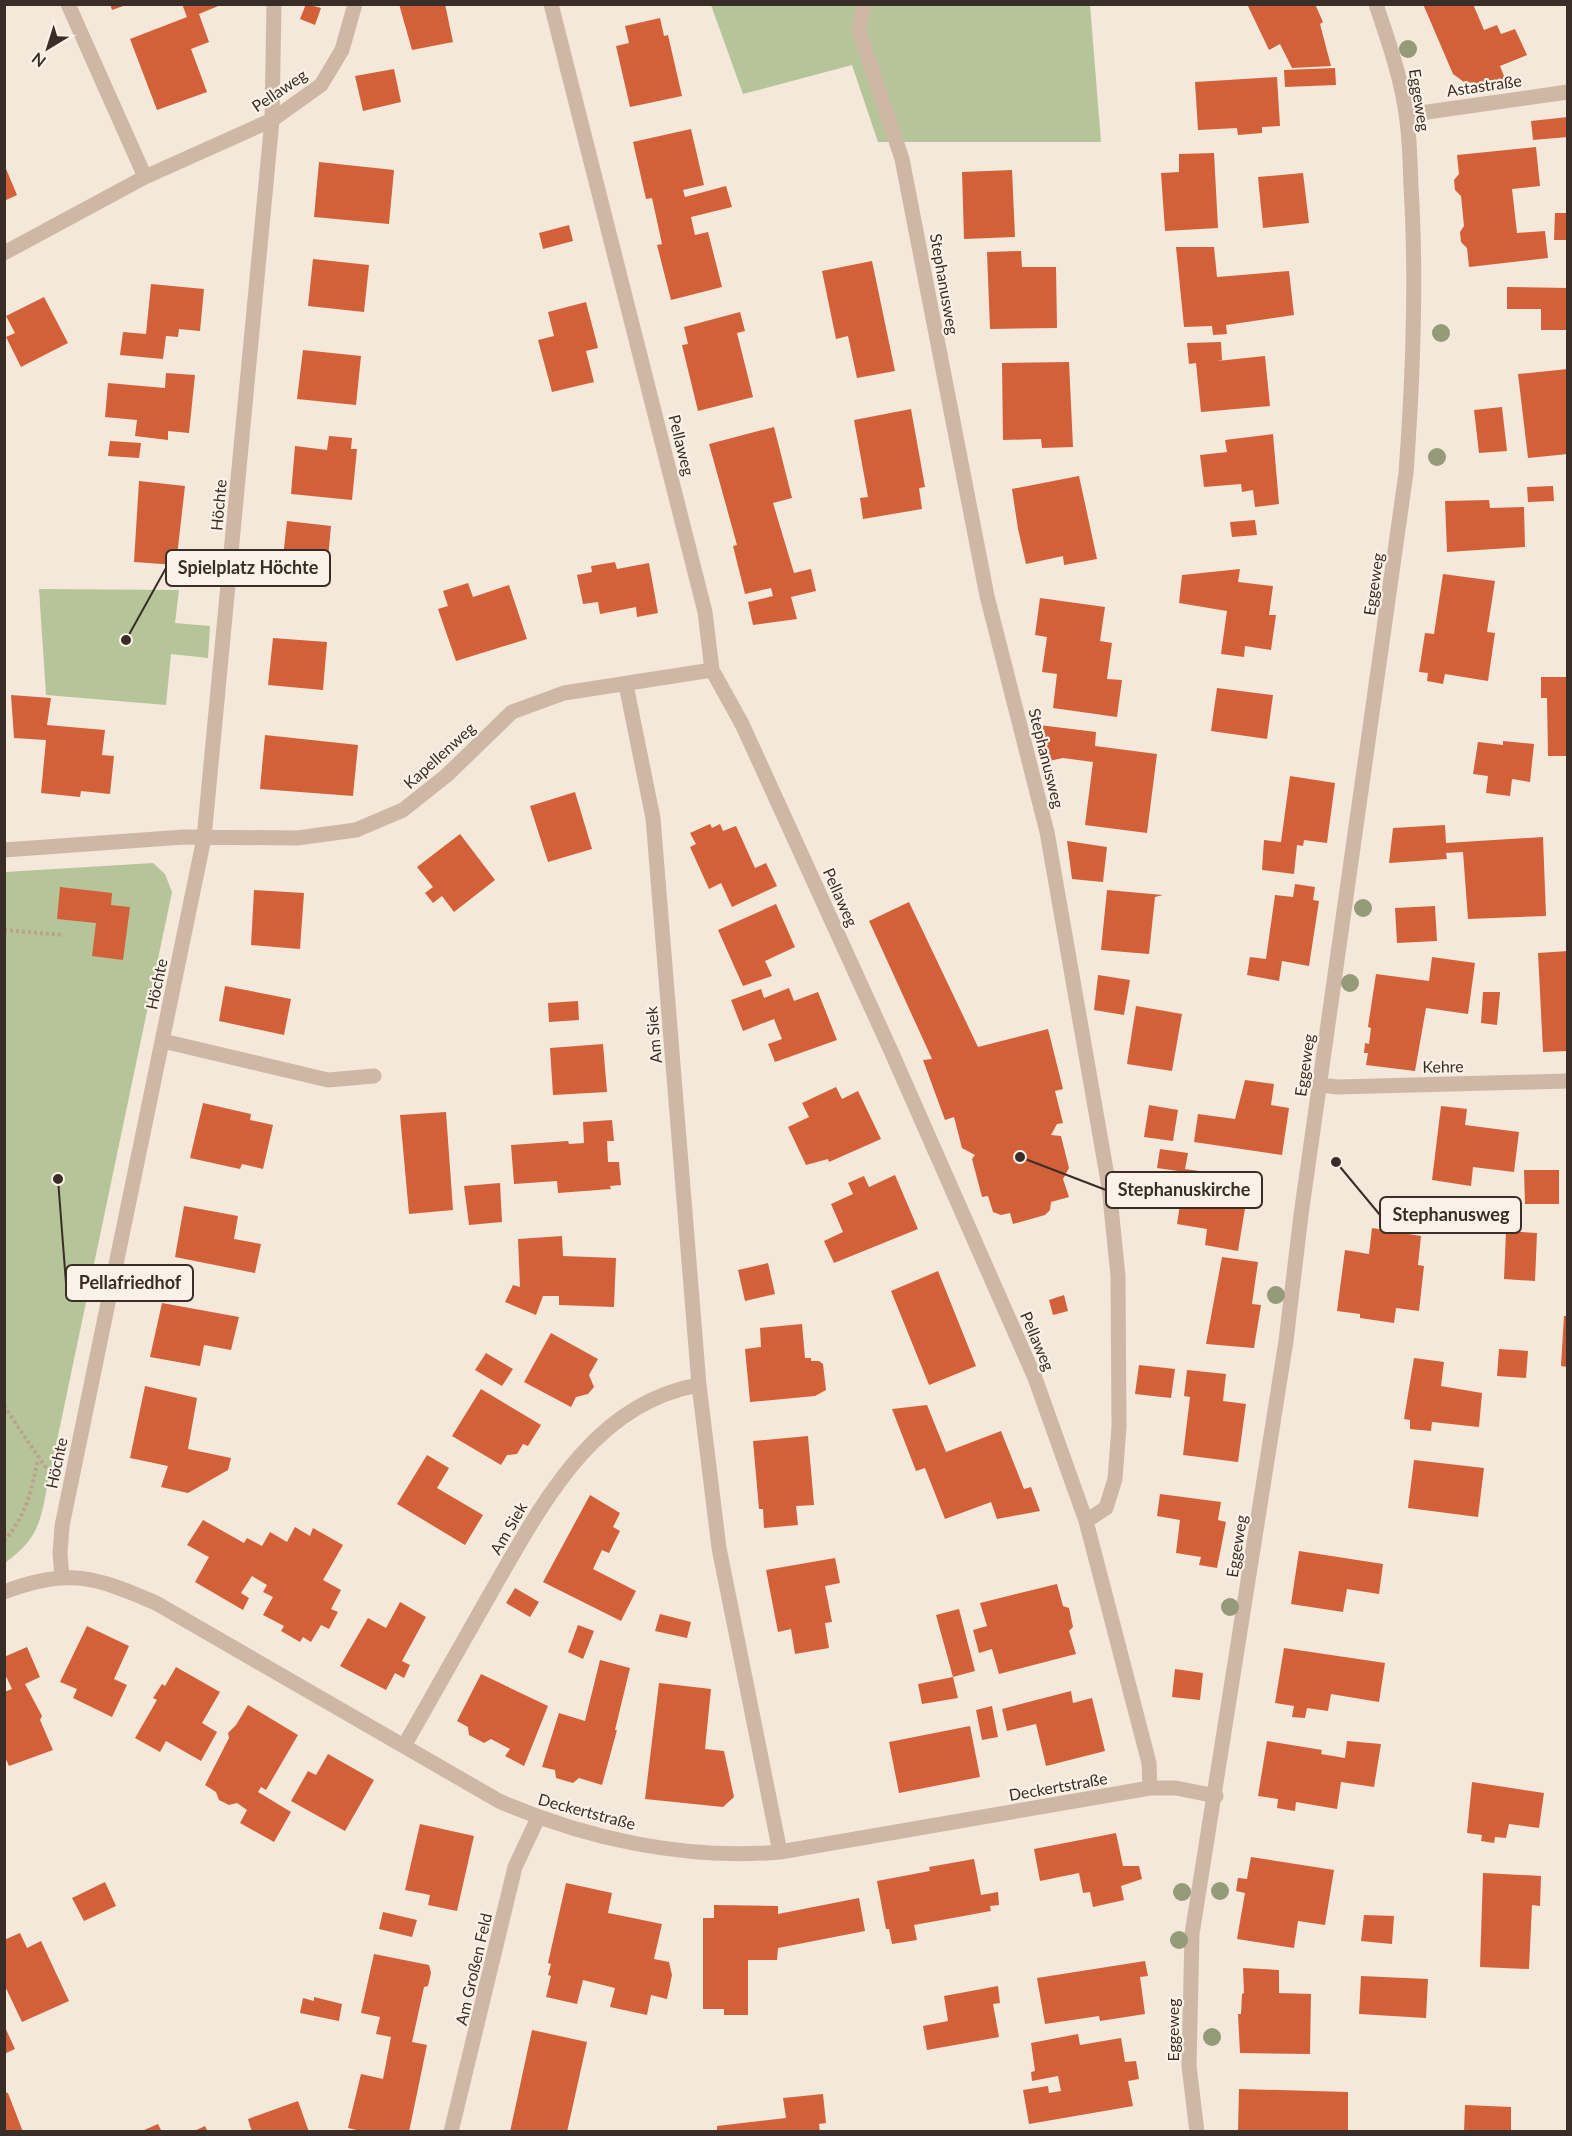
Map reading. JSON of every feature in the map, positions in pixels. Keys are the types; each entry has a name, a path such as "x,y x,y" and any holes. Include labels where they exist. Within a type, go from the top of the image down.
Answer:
{"street":[{"path":"68,4 145,177"},
{"name":"Höchte","path":"62,1577 60,1553 62,1526 204,838 273,120 274,4"},
{"name":"Pellaweg","path":"4,253 145,177 273,120 321,85 342,50 356,4"},
{"name":"Pellaweg","path":"551,4 705,612 711,670 742,724 1035,1378 1086,1521 1149,1763 1150,1788"},
{"name":"Stephanusweg","path":"864,4 860,30 902,159 987,596 1047,832 1109,1187 1118,1276 1119,1427 1115,1479 1106,1508 1086,1521"},
{"name":"Eggeweg","path":"1197,2132 1189,2066 1190,1954 1286,1341 1406,473 1415,352 1414,227 1406,115 1396,63 1376,4"},
{"name":"Astastraße","path":"1406,115 1568,92"},
{"name":"Kapellenweg","path":"4,850 184,837 297,838 356,830 402,810 447,776 512,712 564,693 711,670"},
{"name":"Am Siek","path":"626,685 653,818 699,1385 719,1548 780,1852"},
{"path":"163,1041 328,1080 374,1076"},
{"name":"Kehre","path":"1320,1085 1568,1082"},
{"name":"Am Siek","path":"404,1746 555,1484 596,1439 629,1412 671,1390 699,1385"},
{"name":"Deckertstraße","path":"4,1592 35,1580 62,1577 86,1578 110,1583 156,1603 499,1801 538,1818 646,1846 703,1853 745,1855 780,1852 1150,1788 1176,1788 1216,1796"},
{"name":"Am Großen Feld","path":"451,2132 516,1867 538,1818"}],"path":[{"path":"4,930 64,935"},
{"path":"4,1406 50,1474 71,1481"},
{"path":"4,1541 20,1523 39,1458"}],"green space":[{"path":"711,5 1090,5 1101,142 878,142 852,65 743,94"},
{"path":"39,589 179,590 175,623 210,626 208,658 171,654 166,705 46,695"},
{"path":"153,863 165,874 172,892 44,1503 33,1534 27,1543 5,1563 5,872"}],"building":[{"path":"110,4 126,4 126,5 112,10"},
{"path":"182,4 223,4 199,14 209,42 191,49 207,92 157,110 130,39 187,17"},
{"path":"306,4 321,8 315,25 300,19"},
{"path":"399,4 445,4 453,42 412,50"},
{"path":"1247,4 1315,4 1323,22 1320,24 1331,66 1292,68 1280,44 1269,50"},
{"path":"1423,4 1473,4 1484,30 1497,25 1501,34 1515,29 1527,55 1500,66 1504,76 1503,85 1464,82 1453,74"},
{"path":"660,18 664,36 668,35 682,96 630,107 616,46 629,43 625,26"},
{"path":"1335,68 1336,85 1285,87 1284,70"},
{"path":"394,69 401,102 363,111 355,76"},
{"path":"1277,77 1280,126 1262,127 1262,133 1238,135 1237,128 1198,130 1195,82"},
{"path":"1568,117 1568,137 1533,140 1531,121"},
{"path":"691,129 704,185 683,190 685,197 726,186 732,207 691,217 695,235 708,232 722,287 671,300 657,245 662,244 652,198 646,199 633,142"},
{"path":"1536,147 1540,186 1512,189 1517,233 1545,231 1548,258 1469,267 1467,248 1461,242 1460,232 1464,226 1461,196 1455,190 1454,180 1459,174 1457,155"},
{"path":"1214,153 1218,228 1165,231 1161,173 1179,172 1179,154"},
{"path":"319,162 394,170 389,224 314,217"},
{"path":"4,164 17,195 4,201"},
{"path":"1012,170 1015,237 964,239 962,172"},
{"path":"1303,173 1309,223 1263,228 1258,177"},
{"path":"1555,213 1568,213 1568,240 1554,240"},
{"path":"569,225 573,241 543,249 539,233"},
{"path":"1176,247 1214,247 1217,277 1289,271 1294,315 1226,325 1227,334 1213,335 1212,326 1184,327"},
{"path":"1021,251 1022,267 1056,267 1057,328 990,329 987,252"},
{"path":"313,259 369,265 364,312 308,306"},
{"path":"872,261 895,371 857,378 848,336 836,339 822,271"},
{"path":"151,284 204,289 200,331 179,329 178,337 166,336 163,359 120,355 123,332 146,334"},
{"path":"1507,287 1568,288 1568,330 1541,330 1541,309 1507,309"},
{"path":"44,297 68,343 21,367 6,337 15,333 6,316"},
{"path":"586,302 598,348 586,351 594,382 552,392 538,340 554,336 548,312"},
{"path":"740,312 745,331 737,333 753,397 698,411 682,345 688,344 684,327"},
{"path":"1221,342 1222,360 1217,361 1265,356 1270,406 1201,412 1196,363 1189,364 1187,343"},
{"path":"303,350 361,356 356,405 297,399"},
{"path":"1069,362 1073,447 1042,448 1041,439 1003,440 1002,363"},
{"path":"1568,369 1568,454 1528,458 1518,374"},
{"path":"166,373 195,375 189,433 168,431 168,440 135,436 137,420 105,417 108,383 165,388"},
{"path":"1502,407 1507,451 1479,453 1474,410"},
{"path":"911,409 925,487 919,488 922,509 863,519 860,498 868,497 854,420"},
{"path":"774,427 792,498 773,503 794,573 811,569 816,591 791,597 797,619 753,625 748,602 773,596 771,588 745,594 733,546 737,545 709,444"},
{"path":"1273,434 1279,504 1255,507 1253,490 1242,492 1241,484 1204,487 1200,455 1227,452 1225,440"},
{"path":"329,436 352,438 351,449 357,449 352,500 291,494 295,446 327,450"},
{"path":"110,441 141,443 139,458 108,456"},
{"path":"1079,476 1097,559 1064,565 1063,556 1026,564 1012,489"},
{"path":"139,481 185,486 176,565 134,562"},
{"path":"1553,486 1554,501 1528,502 1527,487"},
{"path":"1489,500 1490,508 1524,507 1525,547 1447,552 1445,501"},
{"path":"1255,520 1257,535 1232,537 1230,522"},
{"path":"287,521 331,526 327,570 282,566"},
{"path":"615,562 617,569 649,563 658,613 637,617 636,607 600,614 598,602 583,604 577,575 592,572 591,566"},
{"path":"1240,569 1238,582 1273,586 1269,615 1276,615 1271,650 1245,646 1244,657 1221,654 1227,611 1179,603 1182,575"},
{"path":"1443,574 1495,581 1487,632 1495,633 1488,681 1445,674 1443,684 1427,681 1428,673 1419,672 1425,633 1434,634"},
{"path":"468,583 473,597 509,585 527,639 456,661 438,609 448,606 443,591"},
{"path":"1040,598 1105,607 1100,641 1112,643 1107,679 1122,680 1117,717 1053,708 1057,674 1042,672 1047,637 1035,635"},
{"path":"273,638 327,642 323,690 268,685"},
{"path":"1541,677 1568,677 1568,756 1548,756 1547,698 1541,698"},
{"path":"1217,688 1273,695 1267,739 1211,731"},
{"path":"11,695 51,698 47,725 105,730 102,755 114,756 110,794 81,791 80,797 41,793 46,740 14,738"},
{"path":"1039,725 1096,732 1095,746 1157,754 1147,833 1085,825 1093,762 1063,758 1049,761"},
{"path":"265,735 358,745 353,796 260,789"},
{"path":"1503,741 1534,744 1530,782 1512,779 1510,796 1486,793 1488,776 1473,774 1478,742 1503,745"},
{"path":"1290,776 1335,783 1327,843 1304,840 1303,846 1297,845 1294,874 1262,870 1264,840 1281,842"},
{"path":"575,792 592,849 548,862 530,806"},
{"path":"710,824 712,828 720,824 723,831 736,826 755,868 766,863 777,886 732,907 721,883 709,889 690,847 696,844 690,833"},
{"path":"1445,825 1446,843 1543,837 1546,916 1468,919 1463,852 1446,853 1447,859 1389,863 1393,828"},
{"path":"460,834 495,880 454,912 442,896 433,903 425,893 433,887 417,867"},
{"path":"1067,841 1107,847 1103,882 1072,879"},
{"path":"1295,884 1315,887 1313,900 1319,901 1309,966 1282,961 1279,981 1247,975 1250,957 1266,959 1275,895 1293,897"},
{"path":"60,887 112,893 111,905 130,907 123,960 92,956 96,923 57,919"},
{"path":"254,890 304,893 300,949 251,945"},
{"path":"1107,890 1163,895 1155,897 1149,954 1101,950"},
{"path":"909,902 978,1047 1048,1029 1063,1089 1055,1091 1063,1123 1057,1124 1051,1135 1061,1136 1069,1168 1063,1179 1069,1197 1051,1202 1050,1210 1045,1215 1013,1224 1010,1213 1001,1215 993,1212 988,1196 982,1197 972,1159 975,1155 962,1148 954,1117 945,1120 923,1060 932,1059 869,921"},
{"path":"776,904 795,947 765,961 772,976 743,986 718,930"},
{"path":"1435,906 1437,941 1397,943 1395,908"},
{"path":"1568,951 1568,1051 1543,1052 1538,953"},
{"path":"1432,957 1475,963 1468,1014 1426,1008 1415,1071 1366,1065 1368,1053 1364,1053 1365,1043 1369,1044 1371,1028 1368,1027 1376,974 1429,981"},
{"path":"1098,975 1130,980 1124,1015 1094,1010"},
{"path":"225,986 291,999 284,1035 219,1021"},
{"path":"789,988 794,1001 818,992 837,1040 775,1062 768,1044 782,1039 774,1019 743,1031 731,1000 761,989 764,998"},
{"path":"1483,992 1500,992 1497,1025 1481,1023"},
{"path":"578,1001 579,1020 549,1022 548,1003"},
{"path":"1136,1006 1182,1014 1172,1071 1127,1064"},
{"path":"603,1044 607,1092 553,1095 550,1048"},
{"path":"1245,1080 1274,1084 1271,1105 1289,1108 1282,1155 1194,1142 1198,1114 1235,1119"},
{"path":"836,1087 842,1099 858,1091 881,1139 829,1162 828,1159 806,1165 788,1127 809,1117 802,1103"},
{"path":"203,1103 251,1114 250,1120 273,1125 263,1169 242,1164 240,1169 190,1158"},
{"path":"1149,1105 1178,1110 1173,1141 1144,1137"},
{"path":"1441,1106 1467,1109 1465,1125 1519,1132 1514,1172 1473,1167 1471,1186 1432,1180"},
{"path":"446,1112 453,1210 409,1214 400,1115"},
{"path":"612,1120 614,1141 607,1141 608,1162 619,1162 621,1185 610,1186 611,1189 558,1193 557,1181 514,1184 511,1145 568,1141 569,1144 584,1143 583,1122"},
{"path":"1160,1149 1188,1153 1185,1169 1250,1178 1238,1251 1205,1245 1207,1229 1177,1224 1185,1172 1157,1168"},
{"path":"1524,1170 1559,1170 1559,1204 1525,1204"},
{"path":"895,1175 918,1229 834,1263 824,1241 843,1232 831,1204 853,1194 848,1183 864,1176 869,1187"},
{"path":"500,1183 502,1222 469,1225 464,1186"},
{"path":"184,1206 238,1216 234,1239 261,1244 255,1273 175,1257"},
{"path":"1372,1228 1421,1236 1418,1265 1424,1266 1419,1311 1396,1308 1394,1323 1360,1318 1360,1314 1337,1311 1345,1250 1369,1254"},
{"path":"1506,1231 1537,1233 1535,1281 1504,1279"},
{"path":"562,1236 563,1256 616,1258 614,1307 559,1305 559,1296 543,1296 536,1315 505,1302 513,1285 520,1287 518,1239"},
{"path":"1222,1257 1258,1262 1252,1304 1261,1305 1254,1348 1206,1344"},
{"path":"768,1263 775,1294 745,1301 738,1270"},
{"path":"938,1271 976,1366 929,1385 891,1291"},
{"path":"1064,1295 1068,1311 1053,1315 1049,1300"},
{"path":"162,1303 239,1317 231,1350 204,1345 200,1366 150,1357"},
{"path":"1564,1316 1568,1316 1568,1367 1561,1366"},
{"path":"802,1324 805,1358 811,1358 811,1361 819,1361 823,1364 826,1390 815,1396 750,1402 745,1349 761,1347 760,1328"},
{"path":"551,1333 598,1359 589,1375 594,1387 588,1394 576,1397 571,1407 524,1382"},
{"path":"1499,1349 1528,1351 1526,1378 1497,1376"},
{"path":"486,1353 513,1369 502,1386 475,1370"},
{"path":"1414,1358 1444,1362 1441,1386 1482,1393 1479,1427 1432,1422 1431,1431 1410,1429 1410,1420 1404,1419"},
{"path":"1139,1365 1175,1369 1171,1398 1135,1394"},
{"path":"1187,1370 1226,1374 1223,1401 1246,1404 1238,1462 1183,1455 1190,1397 1184,1396"},
{"path":"145,1386 197,1398 188,1449 231,1458 228,1470 188,1493 161,1487 168,1466 130,1458"},
{"path":"481,1389 541,1425 528,1446 523,1444 517,1454 507,1455 501,1465 452,1436"},
{"path":"927,1405 946,1452 1001,1431 1024,1489 1031,1487 1040,1511 997,1519 991,1502 945,1519 925,1468 916,1471 892,1409"},
{"path":"808,1436 814,1505 796,1506 798,1525 764,1528 763,1509 759,1509 753,1441"},
{"path":"427,1455 449,1468 437,1488 483,1515 465,1545 397,1504"},
{"path":"1414,1460 1484,1468 1478,1517 1408,1508"},
{"path":"1160,1494 1221,1502 1218,1520 1226,1522 1217,1568 1199,1565 1201,1557 1176,1553 1180,1520 1157,1516"},
{"path":"590,1495 620,1513 613,1527 620,1531 609,1553 602,1550 593,1569 636,1591 621,1621 543,1582"},
{"path":"203,1520 244,1543 247,1538 262,1546 270,1532 287,1542 295,1527 310,1536 313,1528 343,1545 323,1580 341,1590 331,1609 338,1612 329,1629 321,1625 311,1642 303,1637 300,1642 281,1631 284,1626 263,1615 273,1597 263,1592 267,1585 252,1576 241,1593 249,1598 243,1610 195,1582 209,1557 187,1545"},
{"path":"1299,1551 1383,1564 1379,1594 1347,1589 1343,1612 1291,1604"},
{"path":"835,1558 840,1583 825,1586 832,1622 825,1623 829,1648 795,1654 791,1629 778,1632 766,1570"},
{"path":"1057,1584 1063,1606 1069,1608 1073,1627 1069,1631 1076,1654 999,1674 992,1649 979,1653 973,1630 987,1626 980,1603"},
{"path":"515,1588 539,1602 530,1617 506,1603"},
{"path":"400,1602 426,1617 402,1661 410,1665 404,1678 395,1673 386,1690 340,1666 368,1618 386,1628"},
{"path":"959,1609 975,1671 953,1677 936,1615"},
{"path":"660,1614 691,1622 687,1638 655,1631"},
{"path":"578,1625 594,1631 583,1659 568,1652"},
{"path":"87,1626 129,1646 114,1679 127,1685 112,1717 73,1698 77,1689 60,1682"},
{"path":"27,1647 40,1677 25,1684 42,1716 40,1720 53,1750 9,1766 4,1755 4,1692 12,1689 4,1672 4,1657"},
{"path":"1284,1648 1385,1663 1379,1702 1331,1694 1328,1711 1307,1708 1305,1718 1292,1717 1294,1706 1275,1703"},
{"path":"600,1660 630,1668 602,1785 579,1778 573,1783 556,1778 555,1770 542,1767 559,1713 585,1721"},
{"path":"176,1667 220,1692 202,1723 217,1732 201,1761 166,1741 160,1752 135,1738 157,1700 153,1698 162,1684 165,1686"},
{"path":"1175,1669 1203,1673 1200,1700 1172,1697"},
{"path":"481,1674 548,1706 524,1766 505,1756 510,1749 491,1739 484,1743 469,1735 468,1727 457,1721"},
{"path":"953,1677 958,1698 922,1704 918,1684"},
{"path":"659,1683 711,1689 705,1749 724,1751 734,1797 723,1807 645,1799"},
{"path":"1071,1691 1073,1703 1092,1698 1105,1751 1046,1766 1036,1724 1007,1731 1002,1709"},
{"path":"248,1705 298,1735 266,1790 261,1787 258,1792 291,1812 274,1842 240,1823 247,1810 237,1803 229,1805 219,1800 216,1792 205,1785 229,1738 228,1733 236,1725"},
{"path":"992,1706 998,1737 982,1740 976,1710"},
{"path":"970,1726 980,1777 899,1793 889,1742"},
{"path":"1267,1741 1322,1750 1321,1754 1345,1758 1347,1741 1381,1744 1374,1787 1341,1782 1337,1809 1296,1802 1295,1811 1277,1808 1278,1799 1258,1796"},
{"path":"328,1754 374,1780 345,1831 291,1801 308,1771 316,1775"},
{"path":"1472,1782 1544,1793 1539,1828 1509,1824 1506,1838 1495,1837 1494,1843 1481,1841 1482,1835 1467,1833"},
{"path":"420,1824 474,1836 457,1911 428,1905 430,1895 405,1890"},
{"path":"1116,1833 1123,1866 1139,1866 1142,1879 1121,1886 1124,1900 1093,1907 1090,1892 1083,1893 1079,1873 1040,1881 1034,1849"},
{"path":"1251,1857 1334,1870 1325,1925 1298,1921 1294,1948 1237,1939 1245,1893 1236,1891 1238,1878 1247,1879"},
{"path":"974,1859 981,1895 998,1892 999,1905 990,1906 991,1911 914,1925 917,1940 892,1944 889,1929 886,1929 877,1881 930,1871 929,1867"},
{"path":"1483,1873 1541,1876 1540,1906 1532,1905 1529,1969 1480,1967"},
{"path":"105,1882 116,1906 84,1921 72,1898"},
{"path":"566,1883 612,1893 608,1913 662,1924 654,1959 669,1962 672,1975 667,1999 651,1995 647,2015 610,2007 615,1988 583,1980 577,2004 546,1997 551,1976 548,1975 551,1964 548,1963"},
{"path":"859,1898 865,1931 778,1948 777,1960 748,1960 748,2015 724,2015 724,2009 703,2009 703,1918 714,1918 714,1905 778,1906 778,1914"},
{"path":"383,1912 417,1920 412,1937 379,1929"},
{"path":"1364,1915 1394,1916 1392,1944 1361,1941"},
{"path":"20,1933 27,1948 41,1941 69,2001 22,2022 4,1984 4,1940"},
{"path":"374,1954 429,1965 431,1973 428,1986 424,1987 412,2042 427,2045 409,2132 365,2132 348,2128 361,2074 383,2079 391,2037 376,2034 380,2017 361,2013"},
{"path":"1145,1961 1148,1976 1140,1977 1145,2014 1100,2021 1099,2016 1045,2024 1037,1978"},
{"path":"1243,1968 1279,1970 1279,1993 1311,1994 1310,2054 1240,2053 1238,2014 1241,2014 1242,1994 1244,1993"},
{"path":"1361,1976 1428,1979 1426,2018 1359,2014"},
{"path":"998,1986 1000,2003 993,2004 999,2037 927,2050 923,2026 948,2021 944,1996"},
{"path":"314,1997 342,2004 339,2021 300,2013 303,1998 314,2001"},
{"path":"4,2025 15,2049 4,2054"},
{"path":"532,2030 587,2042 567,2132 510,2132"},
{"path":"1078,2034 1080,2045 1121,2038 1125,2062 1136,2061 1139,2079 1128,2081 1133,2106 1029,2124 1023,2090 1048,2086 1049,2093 1061,2091 1058,2076 1032,2081 1031,2072 1035,2071 1031,2043"},
{"path":"1239,2089 1348,2092 1348,2132 1238,2132"},
{"path":"4,2092 8,2093 23,2132 4,2132"},
{"path":"823,2094 826,2123 819,2124 820,2132 717,2132 717,2126 786,2118 783,2098"},
{"path":"298,2101 309,2132 252,2132 248,2119"},
{"path":"1465,2105 1511,2107 1511,2132 1464,2132"},
{"path":"158,2124 162,2132 142,2132 142,2131"},
{"path":"205,2126 208,2132 192,2132"}],"place":[{"name":"Spielplatz Höchte","path":"126,640"},
{"name":"Stephanuskirche","path":"1020,1157"},
{"name":"Stephanusweg","path":"1336,1162"},
{"name":"Pellafriedhof","path":"58,1179"}]}
